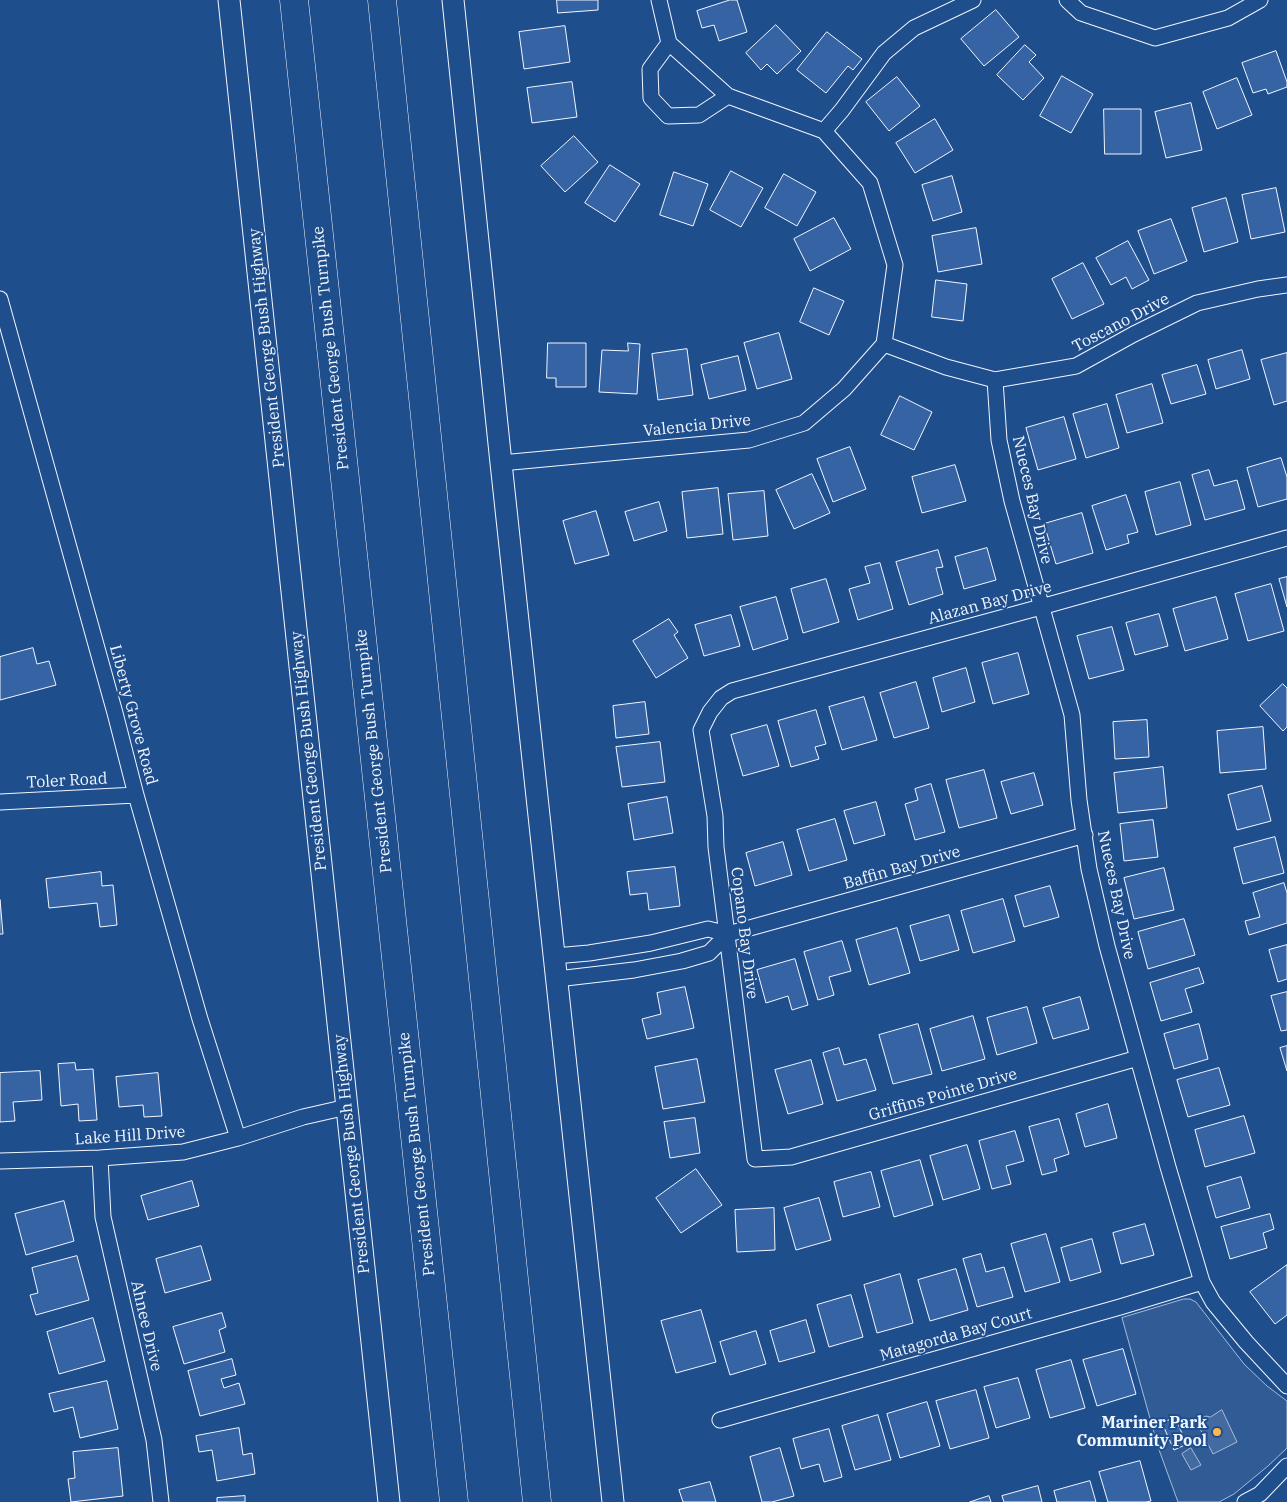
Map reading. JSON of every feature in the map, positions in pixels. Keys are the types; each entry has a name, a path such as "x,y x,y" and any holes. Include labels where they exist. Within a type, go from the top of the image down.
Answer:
{"highway":[{"name":"President George Bush Turnpike","path":"294,0 454,1502"},
{"path":"382,0 537,1502"}],"main road":[{"name":"President George Bush Highway","path":"229,0 389,1502"},
{"path":"453,0 613,1502"}],"street":[{"path":"659,0 669,43 728,96 824,131 870,183 895,265 884,344"},
{"path":"824,131 884,54 914,28 973,0"},
{"path":"1067,0 1081,14 1155,38 1228,18 1260,0"},
{"path":"669,43 650,69 651,98 668,116 699,115 728,96"},
{"name":"Toscano Drive","path":"884,344 946,367 995,380 1076,366 1134,334 1197,303 1258,289 1287,285"},
{"name":"Liberty Grove Road","path":"0,299 116,713 136,794 200,1019 238,1138"},
{"name":"Valencia Drive","path":"501,463 749,440 804,423 844,389 884,344"},
{"name":"Nueces Bay Drive","path":"995,380 999,440 1012,501 1072,714 1079,800 1089,869 1138,1058 1202,1282 1213,1302 1246,1342 1287,1386"},
{"name":"Alazan Bay Drive","path":"710,712 720,698 732,691 1287,538"},
{"name":"Copano Bay Drive","path":"710,712 702,730 715,816 716,846 756,1159"},
{"name":"Toler Road","path":"0,802 136,794"},
{"name":"Baffin Bay Drive","path":"557,980 634,970 682,961 708,953 728,934 1085,835"},
{"name":"Baffin Bay Drive","path":"555,956 589,953 651,943 708,929 728,934"},
{"name":"Griffins Pointe Drive","path":"756,1159 791,1157 1138,1058"},
{"name":"Lake Hill Drive","path":"0,1161 100,1158 183,1152 238,1138 303,1116 347,1106"},
{"name":"Ahnee Drive","path":"100,1158 103,1217 154,1440 160,1502"},
{"name":"Matagorda Bay Court","path":"720,1420 1202,1282"},
{"path":"1245,1502 1260,1494 1287,1466"}],"shaded area":[{"path":"1184,1299 1196,1302 1244,1364 1267,1386 1287,1401 1287,1448 1234,1494 1219,1502 1178,1502 1158,1447 1122,1318"},
{"name":"Mariner Park Community Pool","path":"1222,1410 1237,1442 1213,1454 1196,1421 1206,1416 1210,1417"},
{"path":"1191,1448 1201,1465 1191,1470 1182,1454"}],"building":[{"path":"557,0 598,0 598,10 558,13"},
{"path":"730,0 737,0 747,32 719,41 714,25 702,28 697,11"},
{"path":"996,10 1019,37 984,66 961,39"},
{"path":"776,25 801,51 777,74 767,64 761,70 746,53"},
{"path":"565,26 570,62 524,69 519,32"},
{"path":"827,32 862,59 853,70 848,66 826,93 797,70"},
{"path":"1025,45 1036,55 1029,62 1044,78 1023,100 997,75"},
{"path":"1276,51 1287,87 1268,94 1266,89 1253,93 1242,63"},
{"path":"1062,76 1093,94 1071,133 1040,116"},
{"path":"897,77 920,106 889,131 866,102"},
{"path":"1237,78 1252,115 1217,129 1203,92"},
{"path":"572,82 577,117 532,123 527,88"},
{"path":"1191,103 1202,150 1166,158 1155,112"},
{"path":"1104,109 1141,109 1141,154 1105,154"},
{"path":"935,119 953,150 915,173 896,143"},
{"path":"574,136 598,162 565,192 541,166"},
{"path":"610,165 640,184 615,222 585,203"},
{"path":"731,171 763,188 741,227 710,210"},
{"path":"674,172 708,184 693,226 660,215"},
{"path":"784,174 816,192 797,226 765,208"},
{"path":"952,176 962,212 933,221 922,185"},
{"path":"1276,188 1285,232 1251,239 1242,195"},
{"path":"1226,198 1238,242 1204,252 1192,208"},
{"path":"834,218 851,249 810,271 794,239"},
{"path":"1171,219 1187,261 1154,274 1138,231"},
{"path":"976,228 982,264 938,272 932,236"},
{"path":"1128,241 1149,280 1132,289 1126,277 1111,285 1096,258"},
{"path":"1083,263 1104,304 1072,319 1052,279"},
{"path":"936,280 967,284 963,321 932,317"},
{"path":"814,288 844,301 829,335 800,322"},
{"path":"779,333 792,379 757,389 744,343"},
{"path":"548,343 586,343 586,387 556,387 556,378 547,378"},
{"path":"628,343 640,344 637,394 599,392 602,350 628,351"},
{"path":"687,349 693,395 658,400 652,354"},
{"path":"1242,350 1250,379 1216,389 1208,360"},
{"path":"1287,353 1287,401 1274,405 1261,360"},
{"path":"738,356 746,390 709,399 701,365"},
{"path":"1197,365 1206,394 1171,404 1162,375"},
{"path":"1152,384 1163,423 1127,433 1116,395"},
{"path":"900,396 932,412 914,450 881,435"},
{"path":"1107,404 1119,448 1086,458 1073,414"},
{"path":"1064,417 1076,459 1038,470 1026,428"},
{"path":"850,447 866,489 833,502 817,459"},
{"path":"1281,458 1287,477 1287,499 1258,507 1247,468"},
{"path":"955,465 966,501 922,513 912,477"},
{"path":"1209,470 1214,486 1237,480 1245,509 1205,520 1192,475"},
{"path":"812,474 830,513 794,529 776,490"},
{"path":"1180,482 1191,525 1156,535 1145,492"},
{"path":"718,488 723,534 687,538 682,492"},
{"path":"764,491 768,536 733,540 728,494"},
{"path":"1126,495 1138,532 1127,535 1129,543 1106,550 1092,506"},
{"path":"659,502 667,531 634,541 625,512"},
{"path":"596,511 609,555 575,564 563,521"},
{"path":"1082,513 1093,553 1056,564 1044,524"},
{"path":"987,548 996,580 964,589 955,557"},
{"path":"938,550 943,567 936,568 943,594 909,605 896,562"},
{"path":"880,563 893,609 858,620 849,589 870,583 865,567"},
{"path":"1287,577 1287,607 1279,579"},
{"path":"826,579 839,622 803,633 791,589"},
{"path":"1271,584 1284,631 1248,641 1235,594"},
{"path":"776,597 788,639 753,650 740,607"},
{"path":"1216,597 1228,639 1185,651 1173,609"},
{"path":"1159,614 1168,646 1135,655 1126,623"},
{"path":"731,615 740,646 704,656 695,625"},
{"path":"669,619 678,632 674,635 688,658 656,678 633,641"},
{"path":"1112,627 1124,670 1089,679 1077,636"},
{"path":"33,648 37,664 49,661 56,685 0,700 0,657"},
{"path":"1018,653 1029,694 993,704 982,663"},
{"path":"966,668 975,702 942,712 933,678"},
{"path":"916,682 929,728 894,738 880,693"},
{"path":"1283,684 1287,688 1287,727 1283,731 1260,706"},
{"path":"864,697 877,740 842,750 829,707"},
{"path":"645,702 649,734 616,738 613,706"},
{"path":"816,710 826,744 815,747 819,759 791,767 778,721"},
{"path":"1147,720 1149,757 1115,759 1113,722"},
{"path":"767,725 779,766 743,776 731,735"},
{"path":"1263,727 1266,769 1220,773 1217,731"},
{"path":"660,742 665,782 622,787 616,747"},
{"path":"1163,767 1167,808 1118,813 1114,773"},
{"path":"984,770 997,818 959,828 946,780"},
{"path":"1034,773 1043,805 1011,814 1001,782"},
{"path":"931,784 945,832 915,840 905,804 918,800 915,789"},
{"path":"1262,786 1271,821 1237,830 1228,795"},
{"path":"667,797 673,833 634,840 628,804"},
{"path":"876,802 885,835 854,844 844,811"},
{"path":"835,819 847,860 809,871 797,830"},
{"path":"1153,820 1158,857 1124,861 1120,824"},
{"path":"1275,837 1284,873 1243,884 1234,848"},
{"path":"783,842 792,875 755,886 746,853"},
{"path":"675,867 680,906 649,910 647,893 630,895 627,872"},
{"path":"1164,868 1174,910 1134,919 1124,878"},
{"path":"101,872 102,886 113,885 117,925 100,927 97,903 49,908 46,879"},
{"path":"1284,883 1287,893 1287,923 1249,935 1245,921 1260,917 1253,893"},
{"path":"1050,886 1059,917 1024,927 1015,896"},
{"path":"1003,899 1015,941 973,953 961,911"},
{"path":"0,900 3,934 0,934"},
{"path":"949,915 959,950 920,961 910,926"},
{"path":"1184,919 1195,955 1148,969 1138,932"},
{"path":"897,928 910,973 869,985 856,940"},
{"path":"842,941 851,971 829,977 834,995 818,1000 804,952"},
{"path":"1287,945 1287,979 1278,982 1269,950"},
{"path":"795,959 808,1005 792,1010 788,996 766,1003 757,970"},
{"path":"1199,968 1204,983 1185,989 1192,1012 1161,1021 1150,983"},
{"path":"685,987 694,1028 647,1039 642,1019 661,1014 657,993"},
{"path":"1287,992 1287,1030 1281,1031 1271,996"},
{"path":"1080,997 1089,1029 1053,1039 1043,1008"},
{"path":"1027,1007 1037,1043 997,1055 987,1018"},
{"path":"973,1016 985,1059 942,1071 930,1029"},
{"path":"918,1024 932,1074 893,1084 879,1035"},
{"path":"1199,1024 1208,1059 1174,1069 1164,1034"},
{"path":"1287,1046 1287,1071 1280,1048"},
{"path":"839,1048 844,1065 866,1059 876,1090 837,1101 823,1053"},
{"path":"697,1059 705,1102 663,1109 655,1067"},
{"path":"811,1060 823,1104 788,1114 775,1070"},
{"path":"75,1063 76,1070 93,1069 97,1120 79,1121 78,1104 61,1106 58,1064"},
{"path":"1219,1068 1230,1105 1188,1117 1177,1080"},
{"path":"40,1071 42,1100 13,1102 15,1121 0,1122 0,1073"},
{"path":"158,1073 162,1116 144,1117 143,1105 119,1107 116,1077"},
{"path":"1108,1104 1117,1138 1085,1147 1076,1114"},
{"path":"1244,1116 1255,1153 1205,1167 1195,1130"},
{"path":"695,1118 700,1153 670,1158 664,1122"},
{"path":"1059,1119 1069,1154 1054,1159 1057,1171 1042,1175 1029,1127"},
{"path":"1015,1131 1024,1161 1006,1166 1011,1184 992,1189 979,1141"},
{"path":"967,1145 980,1189 943,1200 930,1156"},
{"path":"920,1160 933,1205 894,1217 881,1171"},
{"path":"696,1169 722,1205 681,1233 656,1198"},
{"path":"871,1172 880,1207 843,1217 834,1182"},
{"path":"1241,1177 1250,1208 1216,1218 1207,1187"},
{"path":"192,1181 199,1206 148,1220 141,1196"},
{"path":"819,1198 831,1240 796,1250 784,1208"},
{"path":"64,1201 74,1241 26,1255 15,1214"},
{"path":"774,1208 775,1250 737,1252 735,1210"},
{"path":"1270,1214 1274,1229 1263,1233 1267,1248 1230,1259 1221,1227"},
{"path":"1145,1224 1154,1255 1121,1264 1113,1233"},
{"path":"1046,1234 1060,1282 1025,1292 1011,1244"},
{"path":"1092,1239 1101,1272 1070,1281 1061,1248"},
{"path":"201,1246 211,1280 165,1293 156,1259"},
{"path":"981,1254 986,1272 1004,1267 1013,1297 977,1307 963,1259"},
{"path":"77,1256 89,1300 36,1315 30,1295 38,1293 32,1268"},
{"path":"1287,1265 1287,1315 1275,1324 1250,1292"},
{"path":"956,1269 968,1310 930,1321 918,1280"},
{"path":"900,1274 913,1323 877,1333 864,1285"},
{"path":"851,1295 863,1337 829,1347 817,1305"},
{"path":"701,1310 716,1362 676,1373 661,1321"},
{"path":"222,1313 226,1327 219,1330 225,1352 184,1364 173,1327"},
{"path":"93,1318 105,1361 59,1374 47,1332"},
{"path":"806,1320 815,1352 779,1362 770,1331"},
{"path":"756,1331 766,1364 730,1375 720,1342"},
{"path":"1123,1349 1136,1394 1097,1406 1083,1360"},
{"path":"232,1359 236,1375 221,1379 224,1388 239,1383 245,1404 200,1416 188,1371"},
{"path":"1071,1360 1085,1408 1050,1418 1036,1370"},
{"path":"1018,1378 1030,1418 996,1428 984,1387"},
{"path":"107,1381 118,1429 80,1438 73,1407 54,1412 49,1394"},
{"path":"976,1390 989,1438 950,1449 936,1401"},
{"path":"927,1402 940,1446 900,1458 887,1414"},
{"path":"878,1415 891,1460 855,1470 842,1426"},
{"path":"1175,1418 1187,1444 1174,1450 1162,1423"},
{"path":"239,1428 243,1455 252,1453 255,1474 217,1481 212,1450 199,1452 196,1436"},
{"path":"829,1429 842,1477 824,1482 819,1464 801,1469 793,1439"},
{"path":"118,1448 123,1496 71,1502 68,1479 75,1478 73,1452"},
{"path":"780,1448 794,1496 772,1502 762,1502 750,1457"},
{"path":"1140,1461 1151,1501 1108,1502 1099,1472"},
{"path":"1090,1481 1096,1502 1057,1502 1054,1491"},
{"path":"710,1482 716,1502 683,1502 679,1490"},
{"path":"1038,1486 1042,1502 1004,1502 1002,1496"},
{"path":"245,1496 245,1502 217,1502 217,1498"},
{"path":"989,1496 991,1502 970,1502"}],"place":[{"name":"Mariner Park Community Pool","path":"1217,1432"}]}
